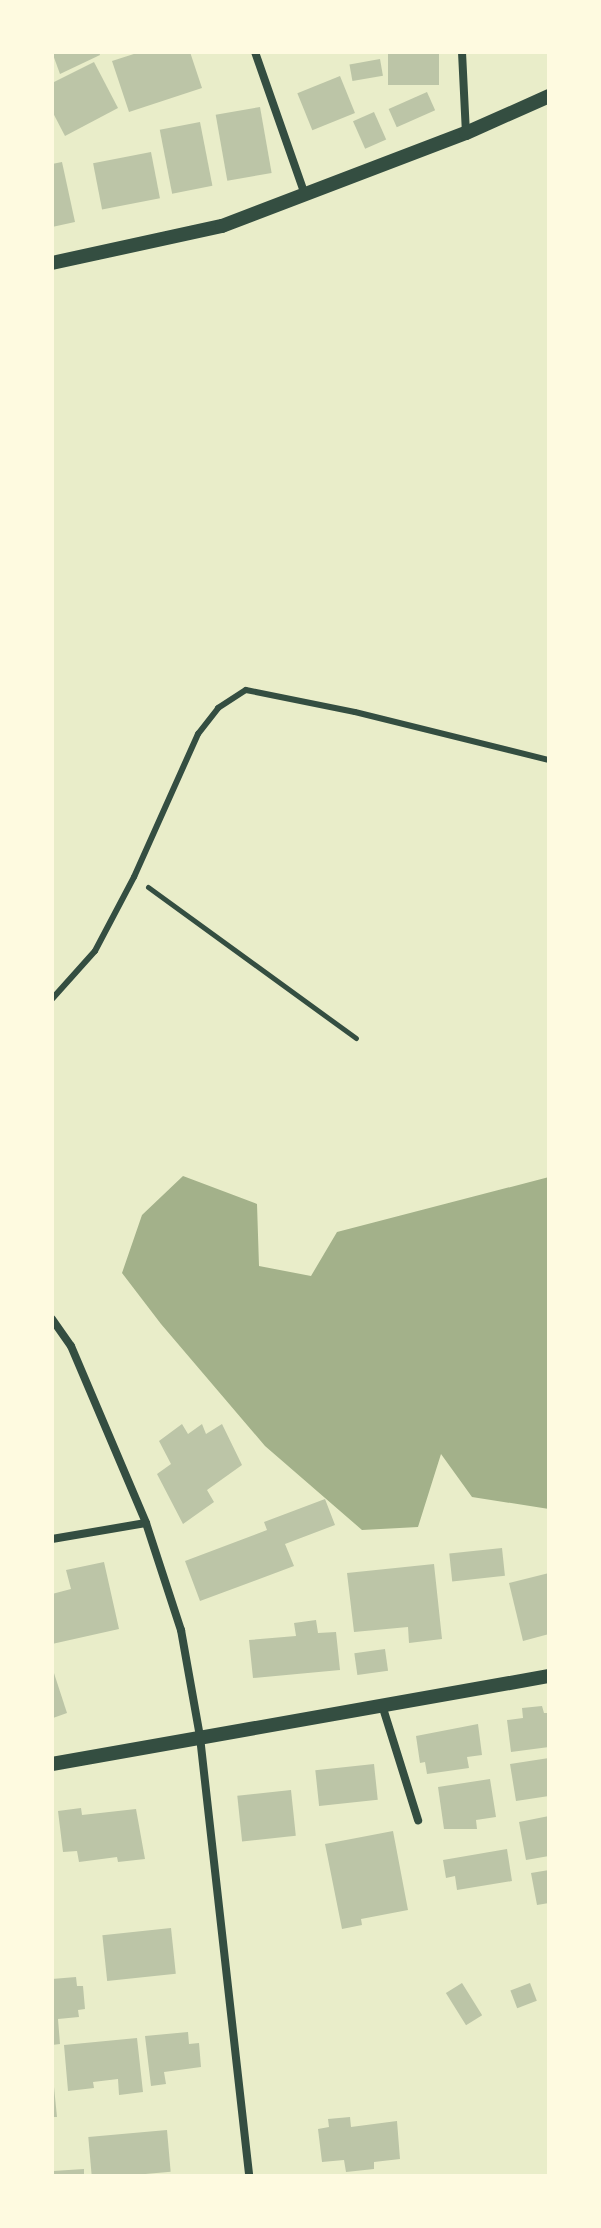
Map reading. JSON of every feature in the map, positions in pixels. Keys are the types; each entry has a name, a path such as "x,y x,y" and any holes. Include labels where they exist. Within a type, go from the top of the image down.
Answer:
{"street":[{"path":"255,52 305,195"},
{"path":"462,52 466,133"},
{"path":"52,263 222,226 466,133 549,96"},
{"path":"52,1319 71,1346 146,1523 181,1630 200,1737 249,2176"},
{"path":"52,1539 146,1523"},
{"path":"52,1764 549,1676"},
{"path":"382,1704 418,1820"}],"lane":[{"path":"52,999 95,951 134,877 198,734 218,708 246,690 355,712 549,760"}],"path":[{"path":"134,877 356,1038"}],"shaded area":[{"path":"183,1176 257,1204 259,1266 311,1276 337,1232 549,1177 549,1509 472,1497 441,1454 418,1527 362,1530 265,1446 161,1324 122,1273 142,1215"}],"building":[{"path":"52,52 99,52 100,55 60,74"},
{"path":"140,52 190,52 202,88 129,112 112,61"},
{"path":"388,52 439,52 439,85 388,85"},
{"path":"380,59 383,76 352,81 349,64"},
{"path":"94,62 118,108 65,136 52,111 52,83"},
{"path":"340,76 355,113 312,130 297,93"},
{"path":"427,92 435,110 397,127 389,109"},
{"path":"260,107 272,173 227,181 216,115"},
{"path":"374,112 386,139 365,149 353,121"},
{"path":"200,122 212,186 172,194 160,130"},
{"path":"151,152 160,198 102,209 93,163"},
{"path":"62,162 75,222 52,227 52,164"},
{"path":"182,1424 188,1434 202,1424 206,1434 222,1424 242,1465 207,1490 214,1502 183,1524 157,1474 171,1464 159,1441"},
{"path":"325,1499 335,1525 285,1544 294,1566 200,1601 185,1561 267,1530 264,1522"},
{"path":"502,1548 505,1576 452,1581 449,1554"},
{"path":"104,1562 119,1629 52,1644 52,1594 71,1589 66,1570"},
{"path":"434,1564 442,1639 409,1643 408,1627 354,1632 347,1573"},
{"path":"549,1573 549,1634 523,1641 509,1583"},
{"path":"316,1620 318,1633 336,1632 340,1670 253,1678 249,1640 296,1636 294,1623"},
{"path":"385,1649 388,1671 357,1675 354,1653"},
{"path":"52,1667 67,1713 53,1718 52,1715"},
{"path":"542,1706 544,1713 549,1713 549,1747 511,1752 507,1720 523,1718 522,1708"},
{"path":"478,1724 482,1755 467,1757 469,1768 427,1774 425,1762 420,1763 416,1736"},
{"path":"549,1758 549,1796 516,1801 510,1764"},
{"path":"374,1764 378,1800 319,1806 315,1770"},
{"path":"490,1779 496,1817 476,1820 477,1829 444,1829 438,1787"},
{"path":"291,1790 296,1836 242,1841 237,1796"},
{"path":"81,1808 82,1815 136,1809 145,1859 118,1862 117,1857 79,1862 77,1851 63,1852 58,1811"},
{"path":"549,1816 549,1856 526,1860 519,1822"},
{"path":"393,1831 408,1910 361,1919 362,1925 342,1929 325,1844"},
{"path":"507,1849 512,1881 457,1890 455,1876 446,1878 443,1860"},
{"path":"549,1870 549,1903 537,1905 531,1873"},
{"path":"171,1928 176,1974 107,1981 102,1935"},
{"path":"76,1977 77,1986 83,1986 85,2009 78,2010 79,2017 58,2019 60,2044 52,2045 52,1979"},
{"path":"462,1983 482,2015 466,2025 446,1993"},
{"path":"530,1983 537,2001 517,2008 510,1991"},
{"path":"188,2032 189,2044 199,2043 201,2067 164,2072 166,2084 151,2086 145,2036"},
{"path":"137,2038 143,2092 119,2095 118,2079 93,2082 94,2088 68,2091 64,2045"},
{"path":"54,2087 57,2117 52,2117"},
{"path":"350,2117 351,2127 397,2121 400,2159 374,2162 374,2169 346,2172 344,2160 322,2162 318,2129 329,2127 328,2119"},
{"path":"167,2130 171,2172 92,2176 88,2137"},
{"path":"84,2169 84,2176 54,2176 53,2171"}]}
